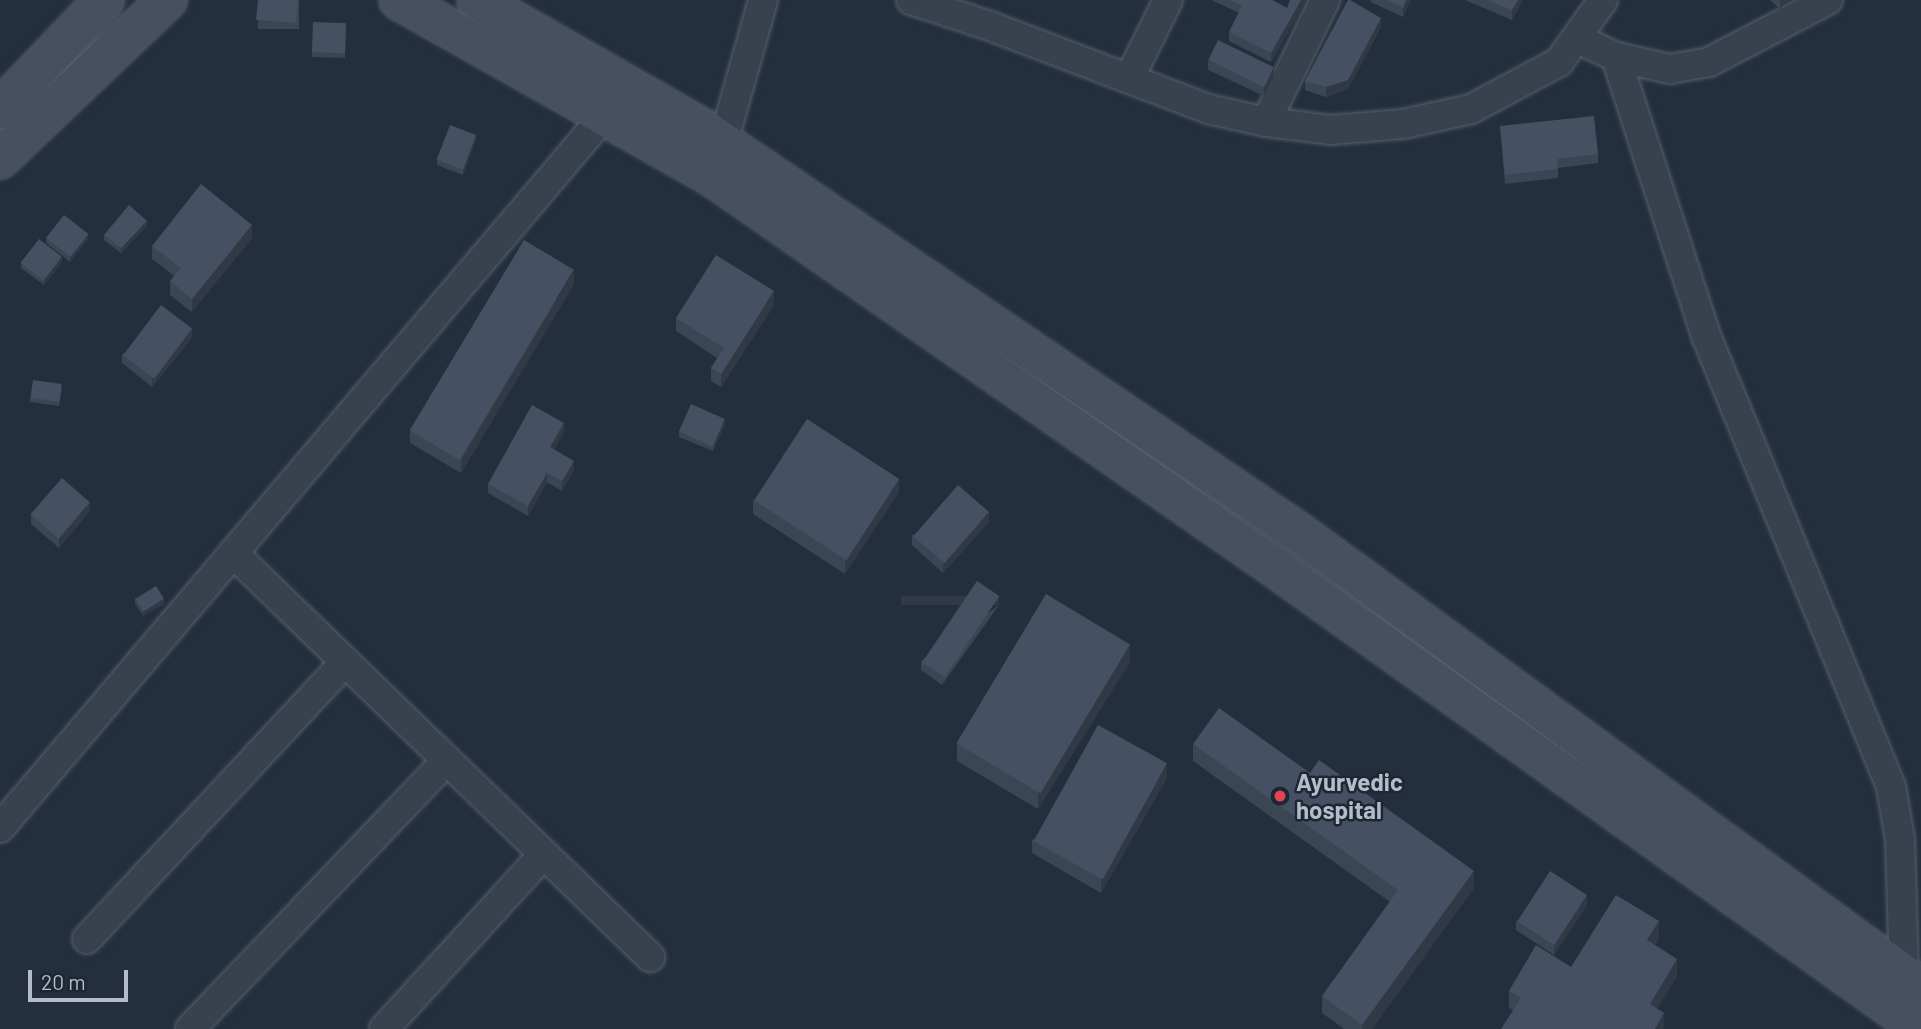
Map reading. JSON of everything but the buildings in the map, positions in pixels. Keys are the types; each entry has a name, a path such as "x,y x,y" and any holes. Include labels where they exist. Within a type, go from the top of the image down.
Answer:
{"main road":[{"path":"0,109 104,0"},
{"path":"0,159 167,0"},
{"path":"399,0 604,116 718,160 1298,532 1913,981"},
{"path":"477,0 708,132 718,160 1273,566 1920,1028"}],"street":[{"path":"718,160 763,0"},
{"path":"911,0 1208,109 1266,122 1331,130 1403,124 1471,109 1559,62 1578,39 1603,0"},
{"path":"1129,79 1168,0"},
{"path":"1266,122 1325,0"},
{"path":"1578,39 1616,57 1670,69 1709,62 1828,0"},
{"path":"1616,57 1707,338 1891,787 1900,839 1913,981"},
{"path":"0,828 604,116"},
{"path":"233,553 650,957"},
{"path":"87,939 345,662"},
{"path":"190,1029 447,760"},
{"path":"384,1029 544,855"}],"place":[{"name":"Ayurvedic hospital","path":"1280,796"}]}
